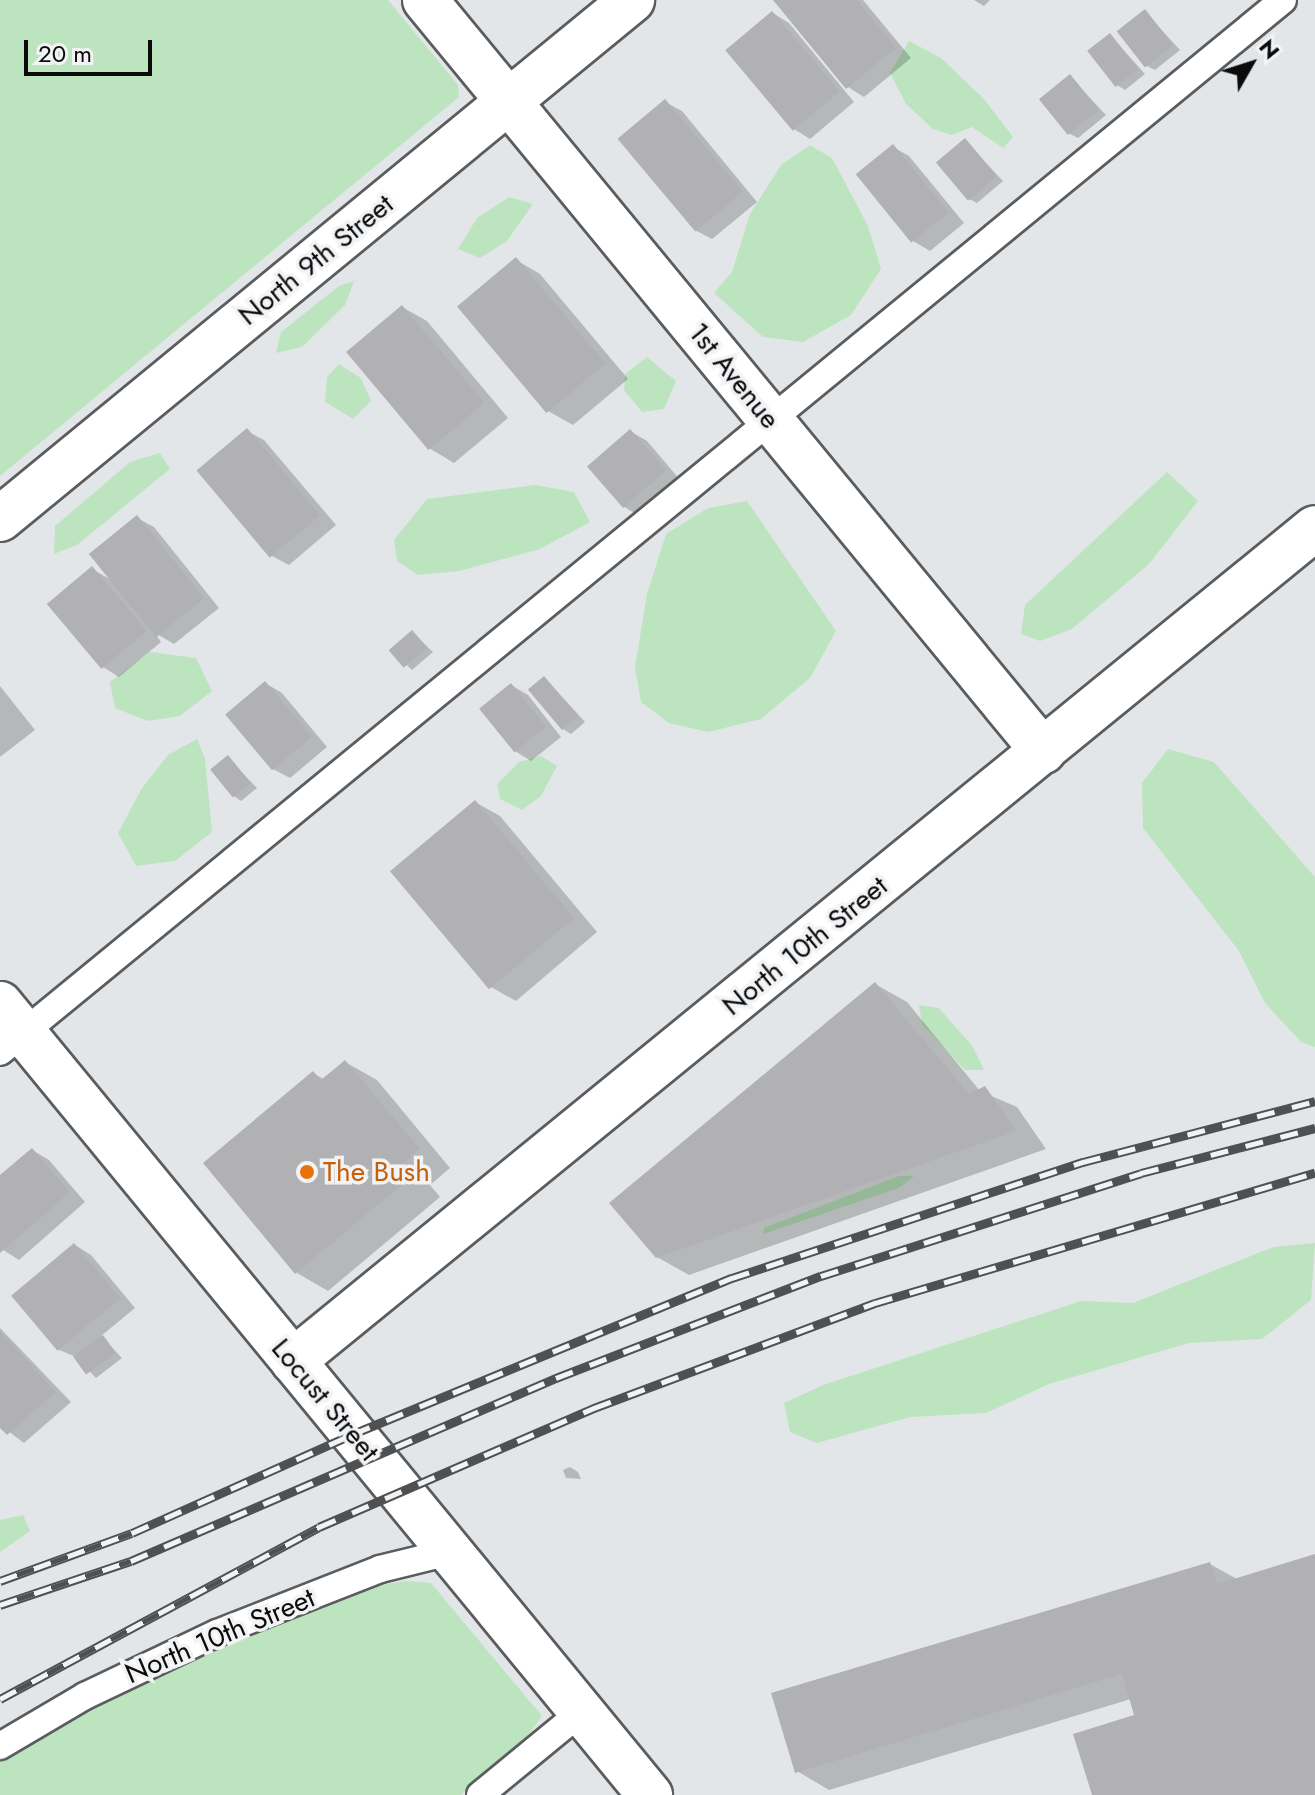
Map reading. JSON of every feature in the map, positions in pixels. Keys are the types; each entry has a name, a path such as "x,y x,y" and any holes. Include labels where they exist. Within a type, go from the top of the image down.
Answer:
{"street":[{"name":"1st Avenue","path":"425,0 1043,751"},
{"name":"North 9th Street","path":"0,519 632,0"},
{"name":"North 10th Street","path":"293,1361 1315,528"},
{"name":"Locust Street","path":"8,1030 293,1361 650,1795"}],"lane":[{"path":"8,1030 770,420 1283,0"},
{"name":"North 10th Street","path":"0,1746 85,1696 217,1633 380,1569 450,1552"},
{"path":"480,1795 581,1712"}],"green space":[{"path":"0,0 388,0 458,85 459,97 0,476"},
{"path":"909,41 941,58 984,99 1013,137 1003,148 972,127 952,135 933,129 906,104 890,73"},
{"path":"810,145 832,158 868,226 881,269 851,315 803,342 763,337 714,293 732,272 750,214 781,165"},
{"path":"509,197 533,204 507,241 480,258 458,249 477,218"},
{"path":"354,281 345,305 302,347 276,353 281,332 339,286"},
{"path":"647,357 676,381 664,409 642,412 624,390 625,374"},
{"path":"339,364 361,378 371,401 353,419 325,402 327,377"},
{"path":"160,453 170,469 77,545 54,554 55,526 130,462"},
{"path":"1167,472 1198,501 1149,564 1072,629 1040,641 1021,634 1025,605"},
{"path":"535,485 574,492 590,522 540,549 459,571 418,575 397,561 394,540 427,499"},
{"path":"747,501 836,631 810,678 761,719 708,732 669,723 641,702 635,667 647,594 666,534 708,508"},
{"path":"150,652 196,658 212,691 180,716 148,721 115,708 110,682"},
{"path":"197,739 205,759 212,832 175,861 136,866 118,833 142,788 168,755"},
{"path":"1168,749 1214,762 1315,877 1315,1047 1301,1042 1265,1003 1239,951 1143,828 1142,783"},
{"path":"541,756 557,766 541,796 522,810 500,799 497,784 519,762"},
{"path":"919,1005 939,1008 973,1047 984,1070 965,1070 922,1024"},
{"path":"899,1176 914,1176 899,1188 763,1234 764,1228"},
{"path":"1315,1243 1311,1300 1262,1339 1189,1343 1049,1384 986,1413 910,1417 817,1443 790,1432 784,1403 823,1385 1081,1301 1133,1303 1273,1247"},
{"path":"23,1515 30,1531 0,1552 0,1520"},
{"path":"407,1581 431,1583 542,1716 521,1745 461,1795 0,1795 0,1760 94,1705 227,1644 376,1585"}],"building":[{"path":"773,0 857,0 896,48 846,89"},
{"path":"1145,9 1173,45 1145,67 1117,31"},
{"path":"772,11 839,91 793,131 725,50"},
{"path":"1110,33 1138,69 1115,87 1087,51"},
{"path":"1070,74 1099,110 1068,135 1039,99"},
{"path":"665,99 743,192 695,232 618,139"},
{"path":"965,138 997,176 968,201 936,162"},
{"path":"893,144 948,212 911,243 856,174"},
{"path":"516,257 605,363 546,413 457,306"},
{"path":"402,305 484,403 428,450 346,352"},
{"path":"247,428 320,515 270,558 196,470"},
{"path":"630,429 666,471 623,508 587,466"},
{"path":"137,515 204,598 156,637 89,554"},
{"path":"92,566 147,631 101,669 47,604"},
{"path":"412,630 427,647 404,668 389,650"},
{"path":"544,676 578,717 562,730 528,689"},
{"path":"265,681 312,737 272,770 225,714"},
{"path":"511,683 546,727 514,752 479,709"},
{"path":"228,755 251,783 233,797 210,769"},
{"path":"475,800 574,918 489,989 390,871"},
{"path":"875,982 969,1094 985,1086 1016,1131 656,1258 609,1203"},
{"name":"The Bush","path":"345,1060 420,1149 400,1166 410,1178 295,1274 203,1163 313,1071 321,1080"},
{"path":"32,1148 70,1192 0,1253 0,1175"},
{"path":"74,1243 120,1298 57,1351 11,1296"},
{"path":"0,1331 56,1392 7,1435 0,1428"},
{"path":"103,1335 116,1353 86,1375 73,1357"},
{"path":"1315,1554 1315,1795 1092,1795 1073,1734 1134,1715 1122,1674 795,1773 771,1693 1210,1562 1217,1584"}],"railway":[{"path":"0,1581 132,1533 353,1434 732,1278 1083,1162 1315,1101"},
{"path":"0,1605 131,1561 556,1378 821,1276 1141,1173 1315,1128"},
{"path":"0,1699 319,1527 594,1408 875,1303 1315,1173"}],"place":[{"name":"The Bush","path":"307,1172"}]}
